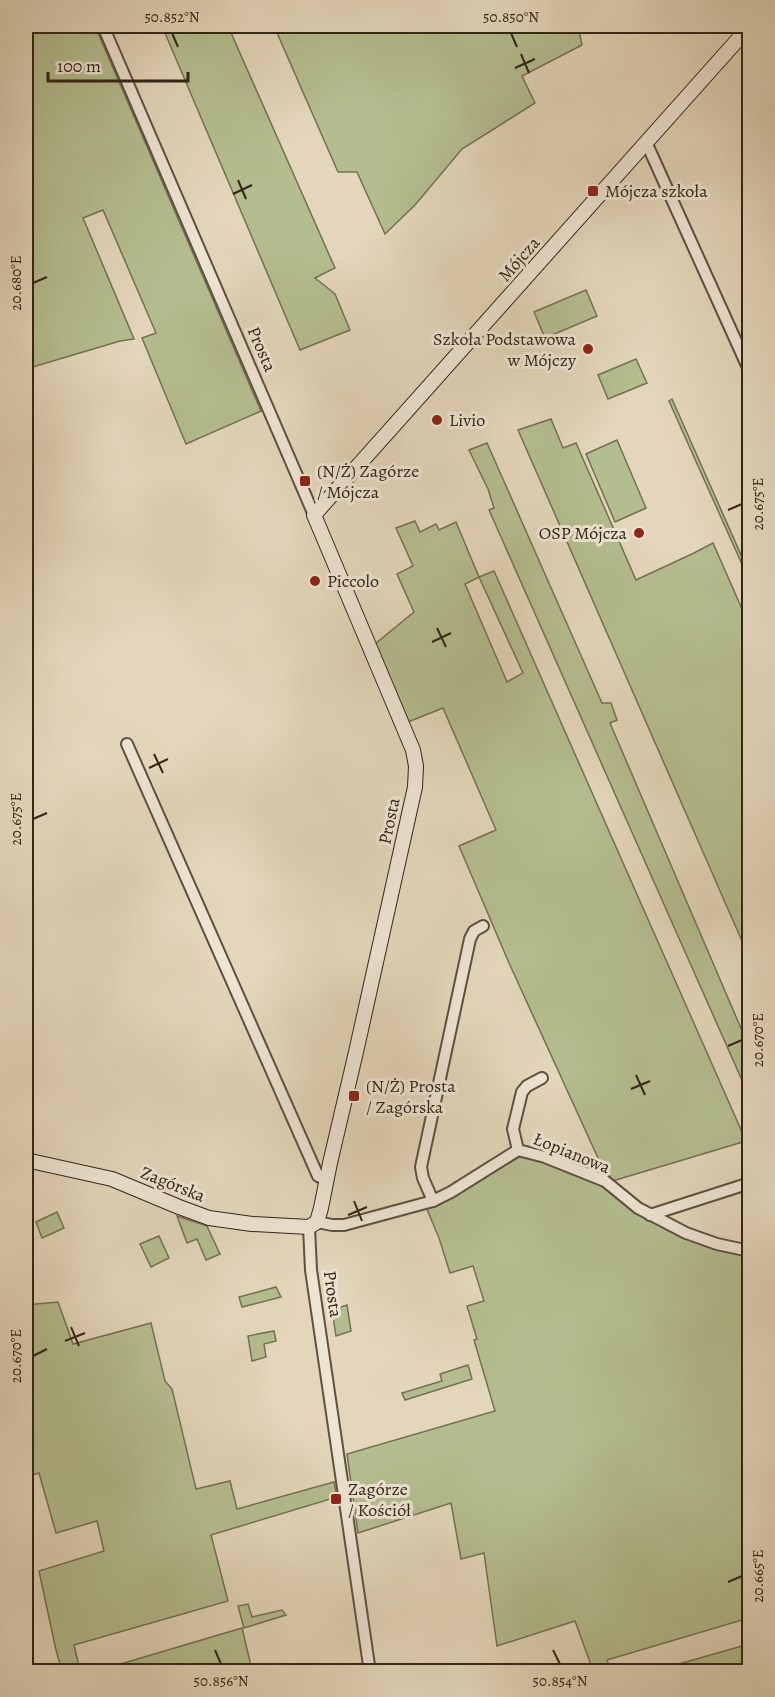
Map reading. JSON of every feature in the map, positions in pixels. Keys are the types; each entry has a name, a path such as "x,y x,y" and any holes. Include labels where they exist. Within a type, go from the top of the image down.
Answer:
{"street":[{"name":"Prosta","path":"103,26 399,713 416,766 415,787 321,1210 313,1225 311,1270 370,1671"},
{"name":"Mójcza","path":"314,515 750,26"},
{"path":"646,142 750,372"},
{"path":"127,744 318,1176 327,1180"},
{"path":"433,1201 421,1167 470,939 474,931 483,926"},
{"path":"518,1150 513,1129 522,1092 527,1086 542,1078"},
{"name":"Łopianowa","path":"313,1225 344,1225 433,1201 518,1150 545,1156 605,1180 626,1199 650,1215 686,1233 717,1244 745,1250"},
{"name":"Zagórska","path":"26,1160 112,1179 178,1208 209,1218 252,1224 313,1225"},
{"path":"650,1215 750,1183"}],"green space":[{"path":"26,26 95,26 261,411 186,444 142,338 156,333 103,210 83,218 134,339 120,341 26,369"},
{"path":"162,26 228,26 335,268 315,278 335,294 350,330 300,350"},
{"path":"274,26 578,26 582,45 522,76 535,103 462,149 415,205 385,234 357,172 338,172"},
{"path":"586,290 597,316 545,338 534,312"},
{"path":"636,359 647,383 608,399 598,375"},
{"path":"672,399 749,573 749,580 669,401"},
{"path":"551,419 563,448 576,443 636,580 713,543 749,625 749,957 518,430"},
{"path":"617,440 646,508 615,522 586,454"},
{"path":"487,443 602,703 611,703 617,720 610,723 749,1047 749,1096 489,510 494,508 488,489 469,450"},
{"path":"415,521 420,532 436,524 439,530 456,522 479,577 494,571 746,1141 609,1182 509,963 459,846 496,830 443,708 408,722 375,644 414,612 397,574 413,566 396,528","holes":["479,577 523,673 507,682 465,584"]},
{"path":"526,1156 606,1186 632,1210 693,1240 749,1251 749,1618 607,1660 611,1671 569,1671 591,1665 575,1621 497,1646 484,1553 461,1559 451,1503 358,1533 347,1454 495,1411 474,1340 477,1339 467,1306 484,1301 473,1266 450,1273 426,1207 453,1197 519,1157"},
{"path":"57,1212 64,1228 42,1238 36,1222"},
{"path":"177,1216 207,1226 220,1254 206,1260 197,1239 187,1243"},
{"path":"159,1236 169,1258 151,1267 140,1244"},
{"path":"276,1287 281,1297 242,1307 239,1297"},
{"path":"58,1302 73,1344 151,1323 165,1381 172,1389 196,1489 230,1481 237,1509 334,1482 337,1497 211,1535 228,1601 74,1645 80,1671 62,1671 39,1571 104,1551 97,1521 56,1533 39,1473 26,1477 26,1305"},
{"path":"347,1305 351,1331 336,1336 332,1310"},
{"path":"274,1331 276,1341 264,1344 266,1357 252,1361 248,1336"},
{"path":"468,1365 472,1379 405,1400 402,1393 442,1381 440,1374"},
{"path":"248,1604 252,1617 282,1610 286,1615 244,1628 238,1606"},
{"path":"242,1628 251,1666 257,1665 259,1671 97,1671"},
{"path":"749,1644 749,1671 654,1671"}],"place":[{"name":"Mójcza szkoła","path":"593,191"},
{"name":"Szkoła Podstawowa w Mójczy","path":"588,349"},
{"name":"Livio","path":"437,420"},
{"name":"(N/Ż) Zagórze / Mójcza","path":"305,481"},
{"name":"OSP Mójcza","path":"639,533"},
{"name":"Piccolo","path":"315,581"},
{"name":"(N/Ż) Prosta / Zagórska","path":"354,1096"},
{"name":"Zagórze / Kościół","path":"336,1499"}]}
